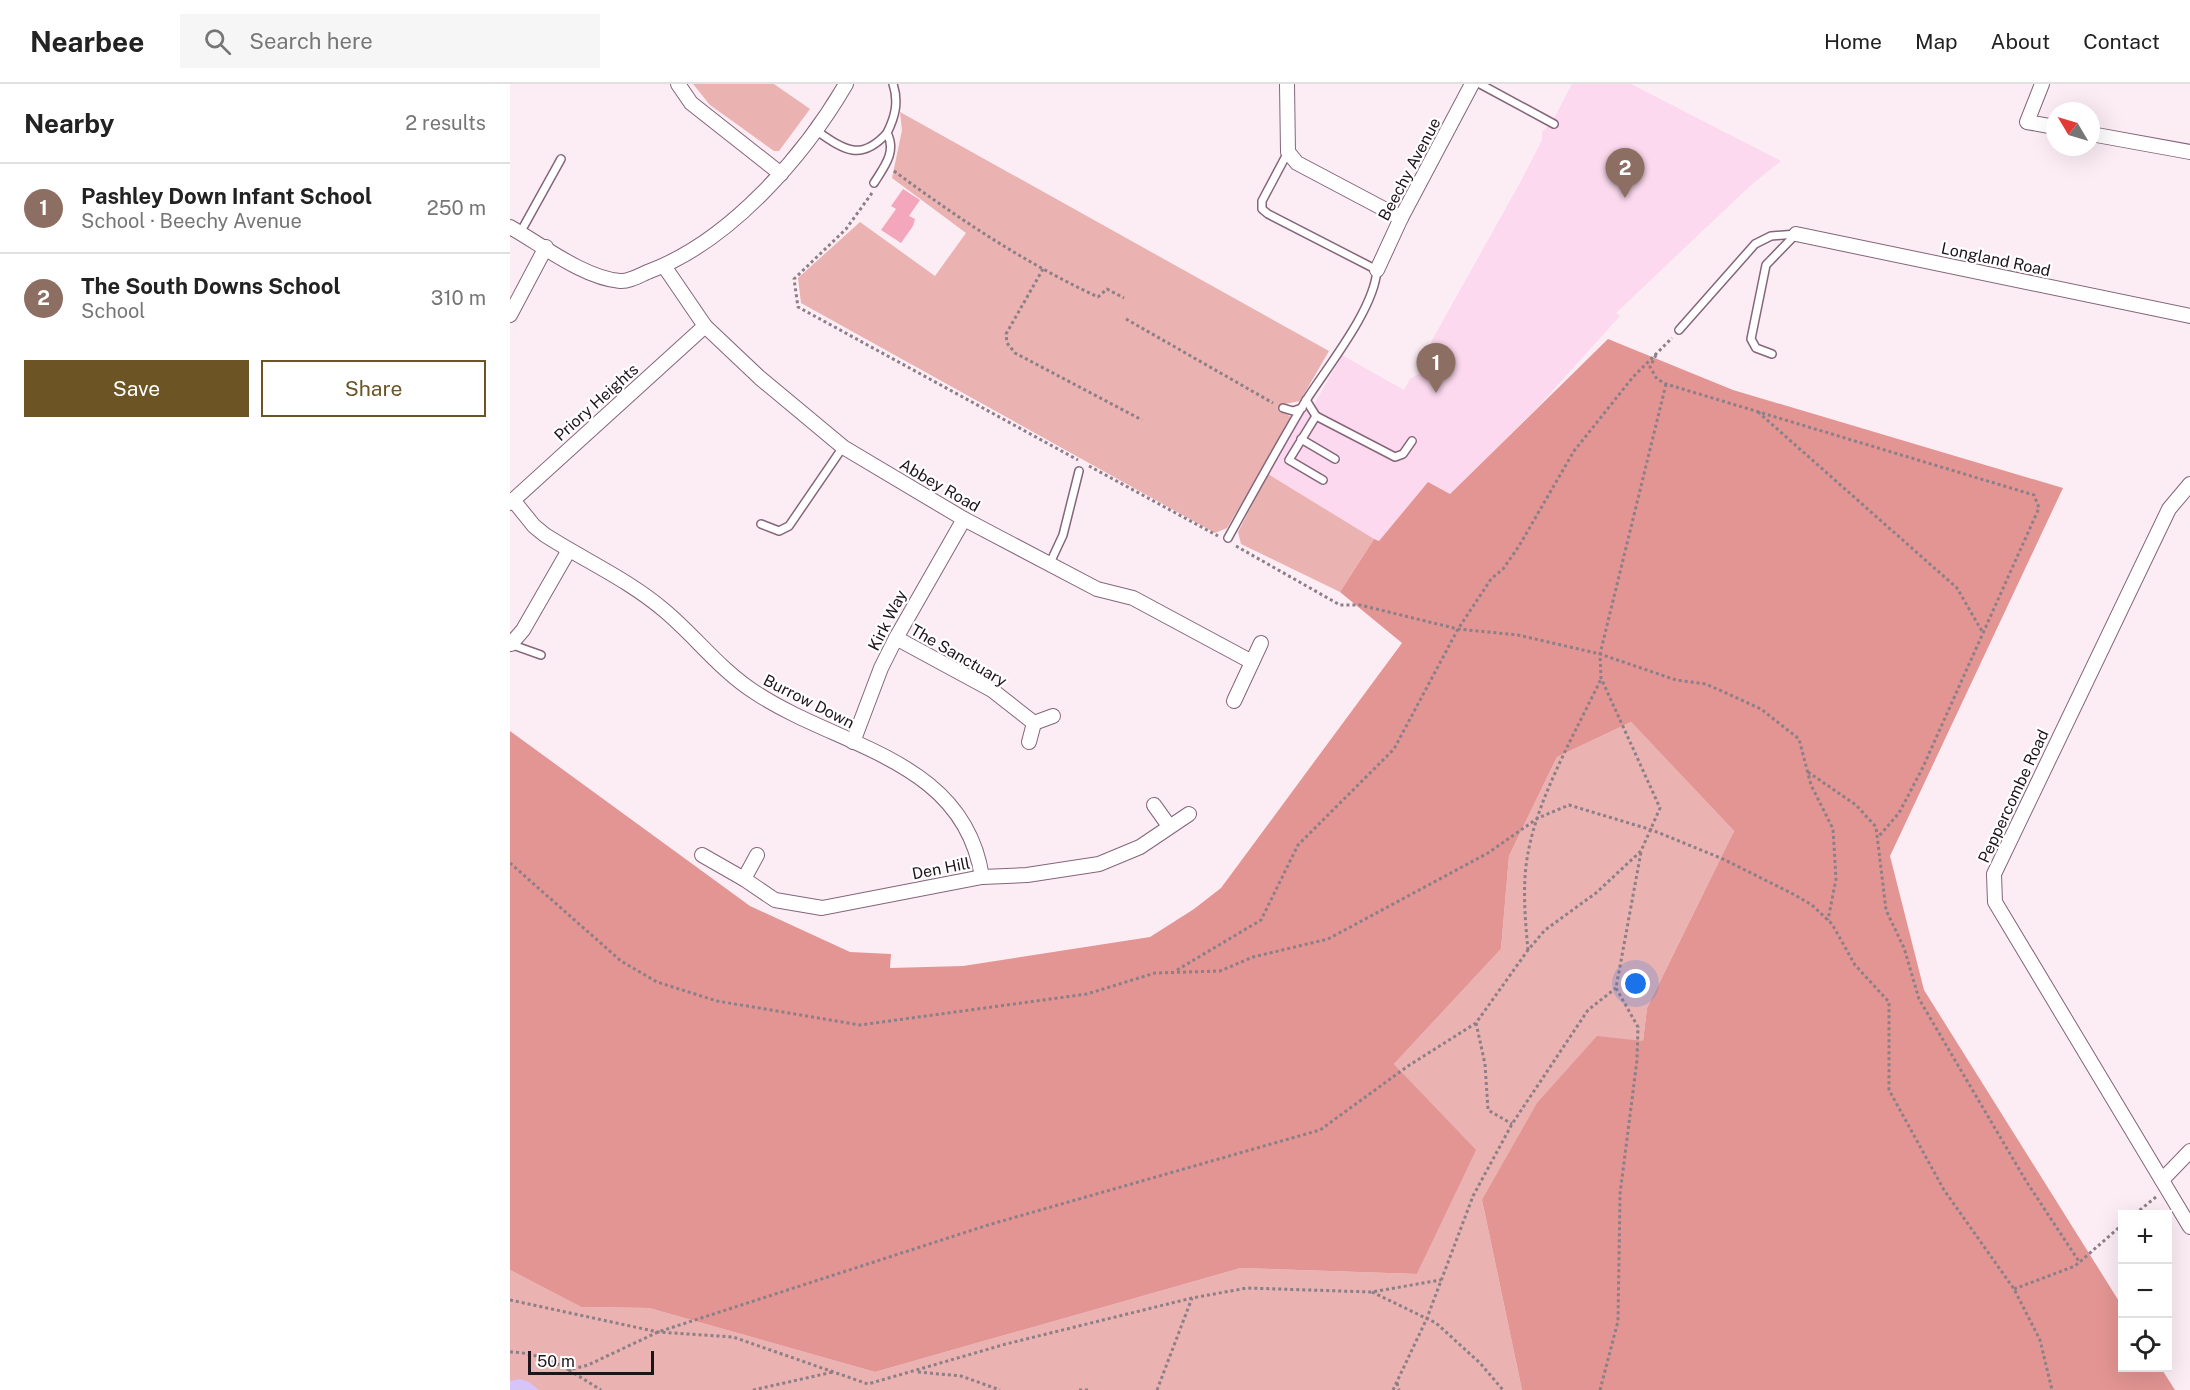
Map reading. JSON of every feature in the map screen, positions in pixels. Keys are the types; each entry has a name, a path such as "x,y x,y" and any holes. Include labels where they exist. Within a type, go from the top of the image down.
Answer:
{"street":[{"path":"678,84 691,102 781,174"},
{"path":"515,230 592,275 623,281 664,266 730,225 781,174 846,84"},
{"path":"1287,84 1288,152 1297,163 1401,218"},
{"name":"Beechy Avenue","path":"1377,270 1401,218 1472,84"},
{"path":"2042,84 2026,122 2046,125"},
{"path":"2100,136 2190,152"},
{"name":"Longland Road","path":"1796,234 2190,316"},
{"path":"510,315 546,247"},
{"name":"Abbey Road","path":"664,266 705,326 760,378 843,447 964,519 1096,589 1133,598 1252,662"},
{"name":"Priory Heights","path":"512,501 705,326"},
{"name":"Peppercombe Road","path":"2190,484 2169,509 1994,874 1995,902 2190,1227"},
{"name":"Burrow Down","path":"512,501 534,526 569,550 640,592 664,610 719,664 756,693 905,767 936,789 957,812 971,835 979,856 982,877"},
{"name":"Kirk Way","path":"853,742 881,668 964,519"},
{"path":"510,644 523,630 569,550"},
{"name":"The Sanctuary","path":"896,638 992,690 1034,723"},
{"path":"1234,701 1261,643"},
{"path":"1029,742 1034,723 1053,716"},
{"path":"1154,805 1169,826"},
{"name":"Den Hill","path":"702,855 775,900 822,908 982,877 1027,875 1099,864 1140,847 1189,814"},
{"path":"744,879 757,855"},
{"path":"2164,1184 2190,1151"}],"lane":[{"path":"814,129 847,150 862,152 875,146 887,133 895,115 896,92 893,84"},
{"path":"1480,84 1554,124"},
{"path":"874,183 892,151 892,142 887,133"},
{"path":"1228,538 1306,400 1366,305 1376,284 1377,270 1262,209 1262,201 1288,152"},
{"path":"515,230 561,159"},
{"path":"1679,330 1755,244 1771,236 1796,234"},
{"path":"1772,354 1756,348 1751,339 1766,265 1796,234"},
{"path":"1306,400 1316,416 1395,457 1403,454 1412,441"},
{"path":"1283,408 1293,411 1302,408"},
{"path":"1316,416 1289,460 1323,480"},
{"path":"1301,439 1335,459"},
{"path":"761,524 779,531 789,526 843,447"},
{"path":"1050,563 1063,536 1079,471"},
{"path":"510,644 541,655"}],"path":[{"path":"886,164 971,227 1043,268 1098,297 1107,289 1124,298"},
{"path":"874,183 874,190 846,230 794,279 798,307 1151,502 1211,534 1228,538 1236,547 1340,605 1371,607 1458,629 1518,635 1599,654 1676,680 1706,684 1761,709 1799,740 1811,785 1833,829 1836,879 1828,920"},
{"path":"1043,268 1006,334 1007,343 1015,353 1142,420"},
{"path":"1126,319 1283,408"},
{"path":"1176,971 1261,920 1298,845 1394,749 1458,629 1491,579 1503,569 1519,546 1574,451 1633,377 1679,330"},
{"path":"1658,352 1650,367 1657,379 1666,384 2034,495 2039,508 1983,634 1899,813 1879,836"},
{"path":"1600,1390 1618,1321 1620,1194 1638,1027 1616,988 1641,851 1660,808 1601,678 1599,654 1666,384"},
{"path":"1757,411 1957,588 1983,634"},
{"path":"1528,950 1524,912 1527,854 1538,818 1601,678"},
{"path":"1808,772 1864,812 1876,827 1879,836 1878,857 1886,910 1904,948 1919,999 2026,1181 2080,1263"},
{"path":"510,863 621,961 657,982 717,1001 816,1019 860,1024 1087,994 1155,974 1176,971 1220,971 1253,957 1328,939 1488,853 1538,818 1569,805 1652,830 1724,859 1794,894 1828,920 1855,965 1889,1002 1889,1090 1944,1190 2013,1289 2040,1340 2052,1390"},
{"path":"569,1370 588,1365 658,1332 988,1225 1320,1130 1408,1066 1476,1023 1545,930 1596,893 1641,851"},
{"path":"1393,1390 1427,1318 1473,1196 1512,1124 1587,1010 1616,988"},
{"path":"1476,1023 1485,1064 1488,1110 1512,1124"},
{"path":"2140,1210 2164,1184"},
{"path":"2013,1289 2080,1263 2118,1230"},
{"path":"510,1300 658,1332 733,1336 868,1384 916,1372 1006,1344 1192,1298 1247,1288 1371,1292 1441,1280"},
{"path":"1371,1292 1436,1323 1480,1364 1503,1390"},
{"path":"1157,1390 1192,1298"},
{"path":"510,1352 521,1352 556,1362 602,1390"},
{"path":"753,1390 834,1372"},
{"path":"916,1372 961,1376 1000,1390"},
{"path":"1397,1383 1399,1390"},
{"path":"1079,1390 1091,1390"}],"shaded area":[{"path":"693,84 774,84 810,109 779,151 774,151 710,105"},
{"path":"1572,84 1631,84 1781,161 1751,185 1616,313 1620,316 1537,408 1450,494 1428,482 1378,542 1268,474 1305,411 1316,408 1315,403 1342,355 1404,390 1410,379 1431,367 1439,349 1431,342 1521,181 1542,140 1542,132 1552,122"},
{"path":"900,112 1329,351 1300,401 1285,404 1281,411 1293,418 1227,528 1215,533 801,303 798,278 860,222 935,276 966,233 892,178 902,130"},
{"path":"1608,339 1733,390 2063,488 1890,856 1924,990 2118,1300 2118,1372 2164,1372 2175,1390 1522,1390 1482,1200 1537,1103 1597,1036 1643,1041 1647,1008 1734,831 1631,722 1557,757 1509,856 1501,949 1394,1064 1476,1150 1417,1274 1241,1268 875,1372 649,1308 581,1307 510,1270 510,731 750,906 850,952 891,954 890,968 963,966 1150,937 1194,909 1221,888 1402,643 1340,592 1374,539 1379,541 1428,482 1450,494"},
{"path":"1268,474 1374,539 1340,592 1241,544 1238,532"},
{"path":"1631,722 1734,831 1647,1008 1643,1041 1482,1200 1522,1390 510,1390 510,1270 581,1307 649,1308 875,1372 1241,1268 1417,1274 1475,1150 1394,1064 1501,949 1509,856 1557,757"},
{"path":"520,1379 529,1382 539,1390 510,1390 510,1381"}],"building":[{"path":"903,189 920,200 909,216 915,219 913,226 901,243 881,230 896,209 891,206"}],"place":[{"name":"The South Downs School","path":"1625,198"},
{"name":"Pashley Down Infant School","path":"1436,393"}]}
